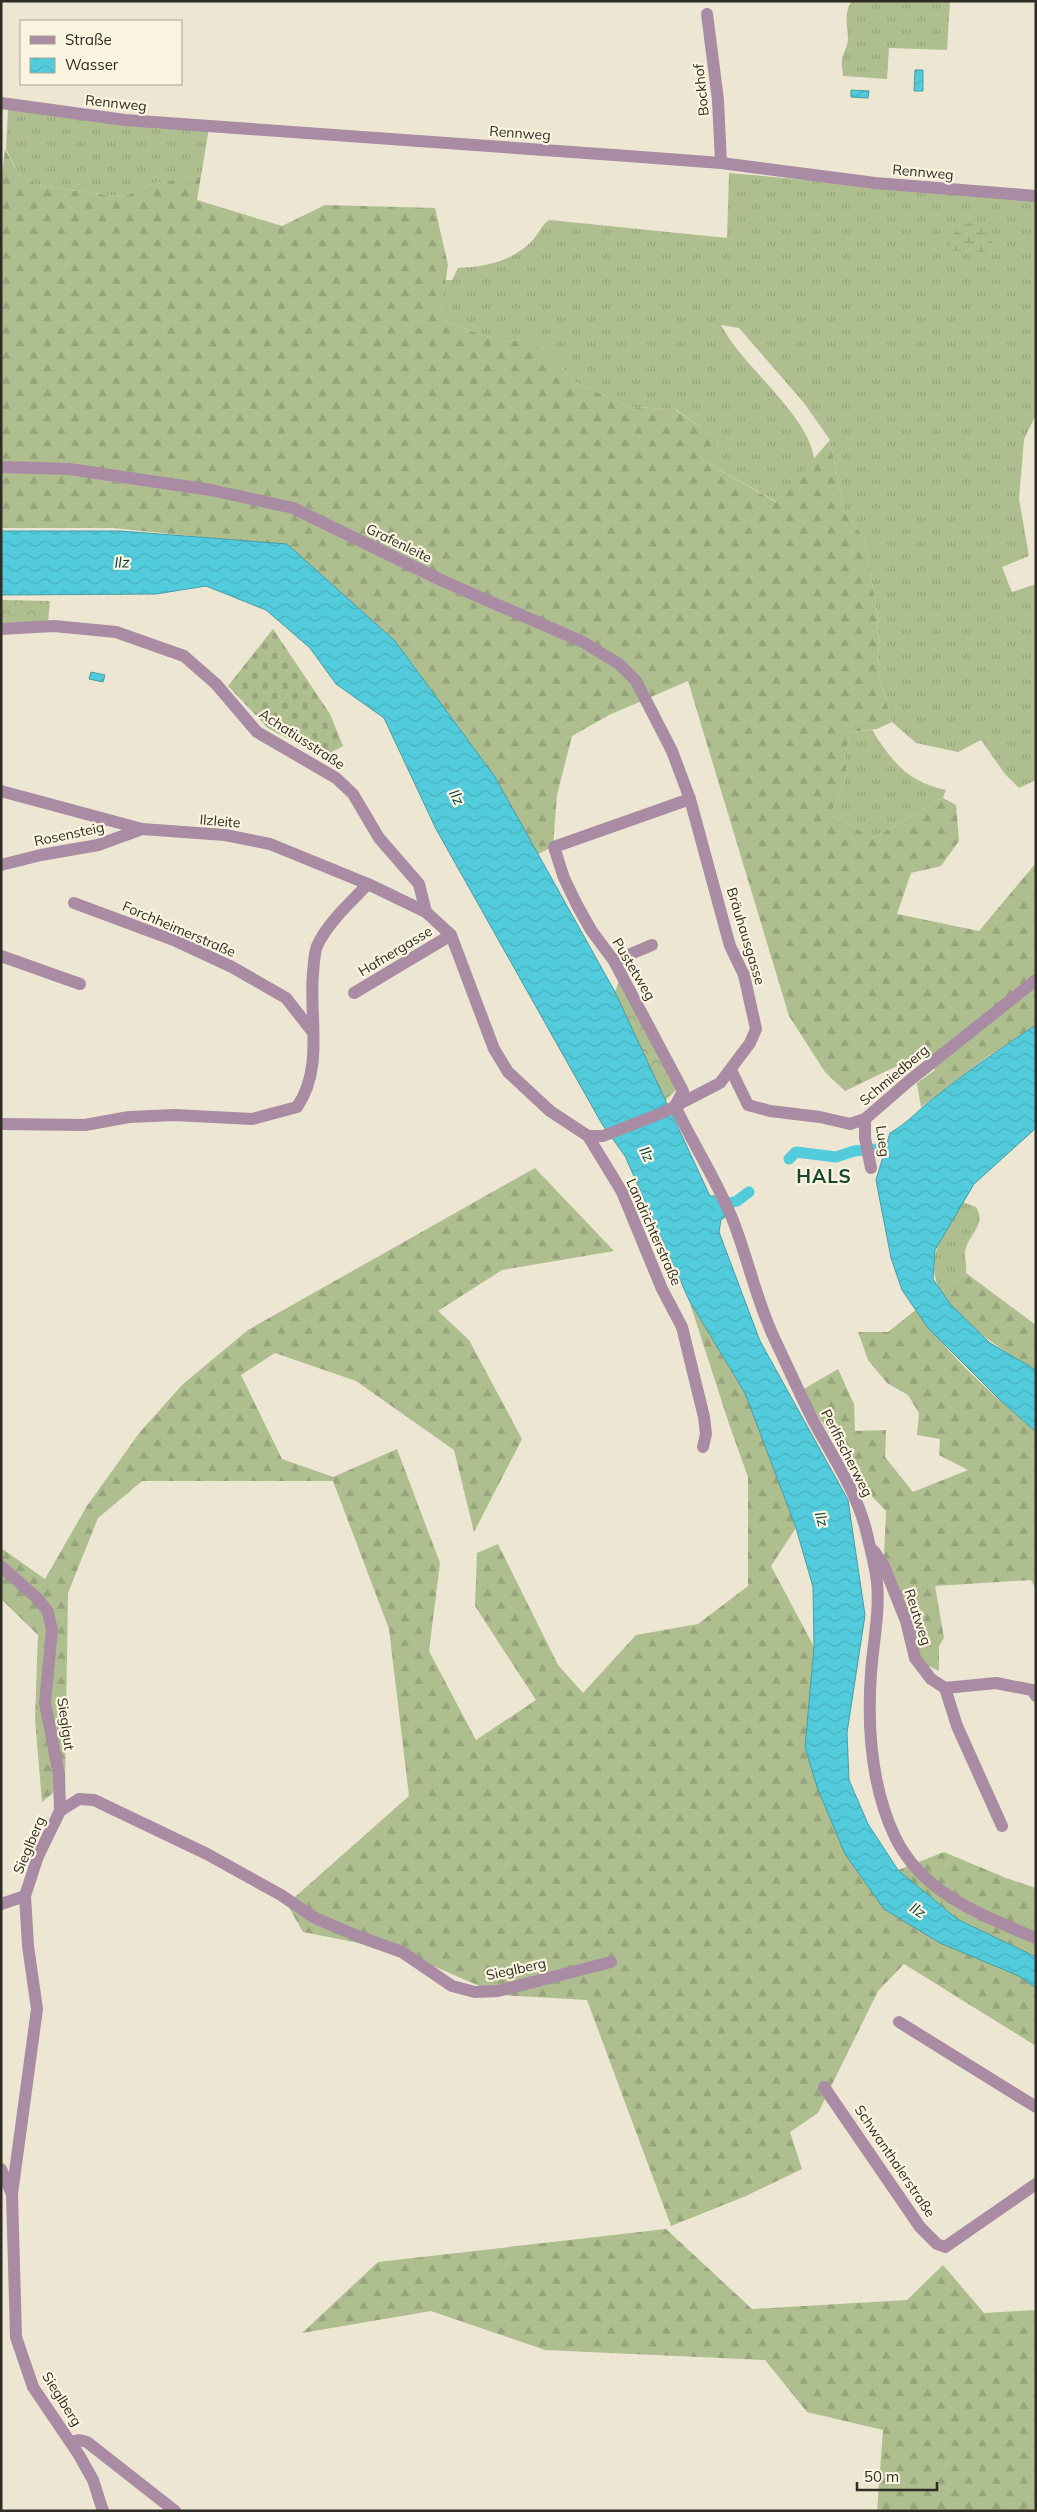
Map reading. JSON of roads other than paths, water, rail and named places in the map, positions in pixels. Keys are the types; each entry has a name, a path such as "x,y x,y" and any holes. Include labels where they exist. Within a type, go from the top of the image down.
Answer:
{"street":[{"name":"Bockhof","path":"708,14 718,100 721,163"},
{"name":"Rennweg","path":"1,103 125,120 721,163 875,183 1036,196"},
{"name":"Grafenleite","path":"1,468 69,469 211,490 294,508 445,582 583,642 619,664 636,680 672,751 690,799"},
{"name":"Achatiusstraße","path":"1,629 54,626 109,631 184,656 216,684 257,732 336,778 353,794 379,838 419,884 426,912"},
{"name":"Ilzleite","path":"1,790 142,829 249,838 295,853 368,884 426,912"},
{"name":"Pustetweg","path":"675,1106 683,1091 614,961 591,930 577,905 564,878 554,847 690,799"},
{"name":"Bräuhausgasse","path":"588,1136 603,1136 675,1106 720,1083 750,1043 756,1029 744,975 730,946 690,799"},
{"name":"Rosensteig","path":"1,865 40,855 98,845 142,829"},
{"path":"1,1124 85,1125 129,1117 175,1115 252,1119 296,1107 306,1093 313,1066 312,985 317,946 337,918 368,884"},
{"name":"Forchheimerstraße","path":"74,903 176,941 232,967 286,998 312,1031"},
{"name":"Landrichterstraße","path":"426,912 451,935 494,1049 508,1072 550,1111 588,1136 622,1192 662,1289 682,1328 704,1417 706,1434 703,1447"},
{"name":"Hafnergasse","path":"354,993 451,935"},
{"path":"614,961 652,945"},
{"path":"1,956 80,984"},
{"name":"Schmiedberg","path":"731,1070 748,1104 770,1111 820,1117 850,1124 865,1119 1036,980"},
{"name":"Perlfischerweg","path":"675,1106 721,1194 732,1219 752,1285 773,1336 814,1422 846,1479 865,1526 877,1580 878,1605 870,1673 869,1731 876,1779 895,1837 920,1874 945,1896 976,1913 1036,1938"},
{"name":"Lueg","path":"865,1119 865,1138 870,1162"},
{"name":"Reutweg","path":"869,1543 891,1582 906,1621 915,1658 931,1679 945,1688"},
{"name":"Sieglgut","path":"1,1566 39,1600 48,1612 52,1630 46,1703 59,1775 60,1811"},
{"path":"1002,1826 957,1726 945,1688 996,1683 1032,1690 1036,1696"},
{"name":"Sieglberg","path":"175,2511 87,2442 79,2440 71,2442 33,2387 16,2337 12,2194 37,2009 28,1946 25,1896 38,1856 60,1811 79,1800 94,1800 206,1854 281,1895 315,1918 402,1952 452,1986 475,1992 498,1991 611,1962"},
{"path":"1,1904 25,1896"},
{"path":"899,2022 1036,2107"},
{"name":"Schwanthalerstraße","path":"824,2087 920,2227 937,2244 945,2247 1036,2184"},
{"path":"1,2169 12,2194"},
{"path":"71,2442 93,2480 103,2511"}],"water":[{"path":"915,70 923,70 923,91 914,91"},
{"path":"851,90 869,91 868,98 851,97"},
{"name":"Ilz","path":"1,531 121,531 287,544 395,641 495,777 615,992 710,1196 721,1196 729,1214 721,1220 719,1232 760,1341 848,1500 865,1615 847,1733 849,1780 868,1824 898,1870 957,1919 1036,1957 1036,1988 1019,1976 940,1943 884,1909 845,1854 817,1787 805,1747 814,1647 813,1587 796,1528 745,1393 689,1300 625,1156 602,1124 436,829 384,718 336,684 310,648 266,610 206,586 156,594 1,595"},
{"path":"91,672 105,675 103,682 89,679"},
{"path":"1036,1025 1036,1128 974,1184 935,1250 933,1279 951,1305 990,1343 1036,1370 1036,1432 1001,1401 928,1328 902,1290 891,1258 876,1180 890,1133 960,1078"}],"waterway":[{"path":"789,1159 796,1152 836,1157 854,1151 900,1147"},
{"path":"719,1206 737,1201 749,1192"}],"district":[{"name":"HALS","path":"824,1176"}]}
